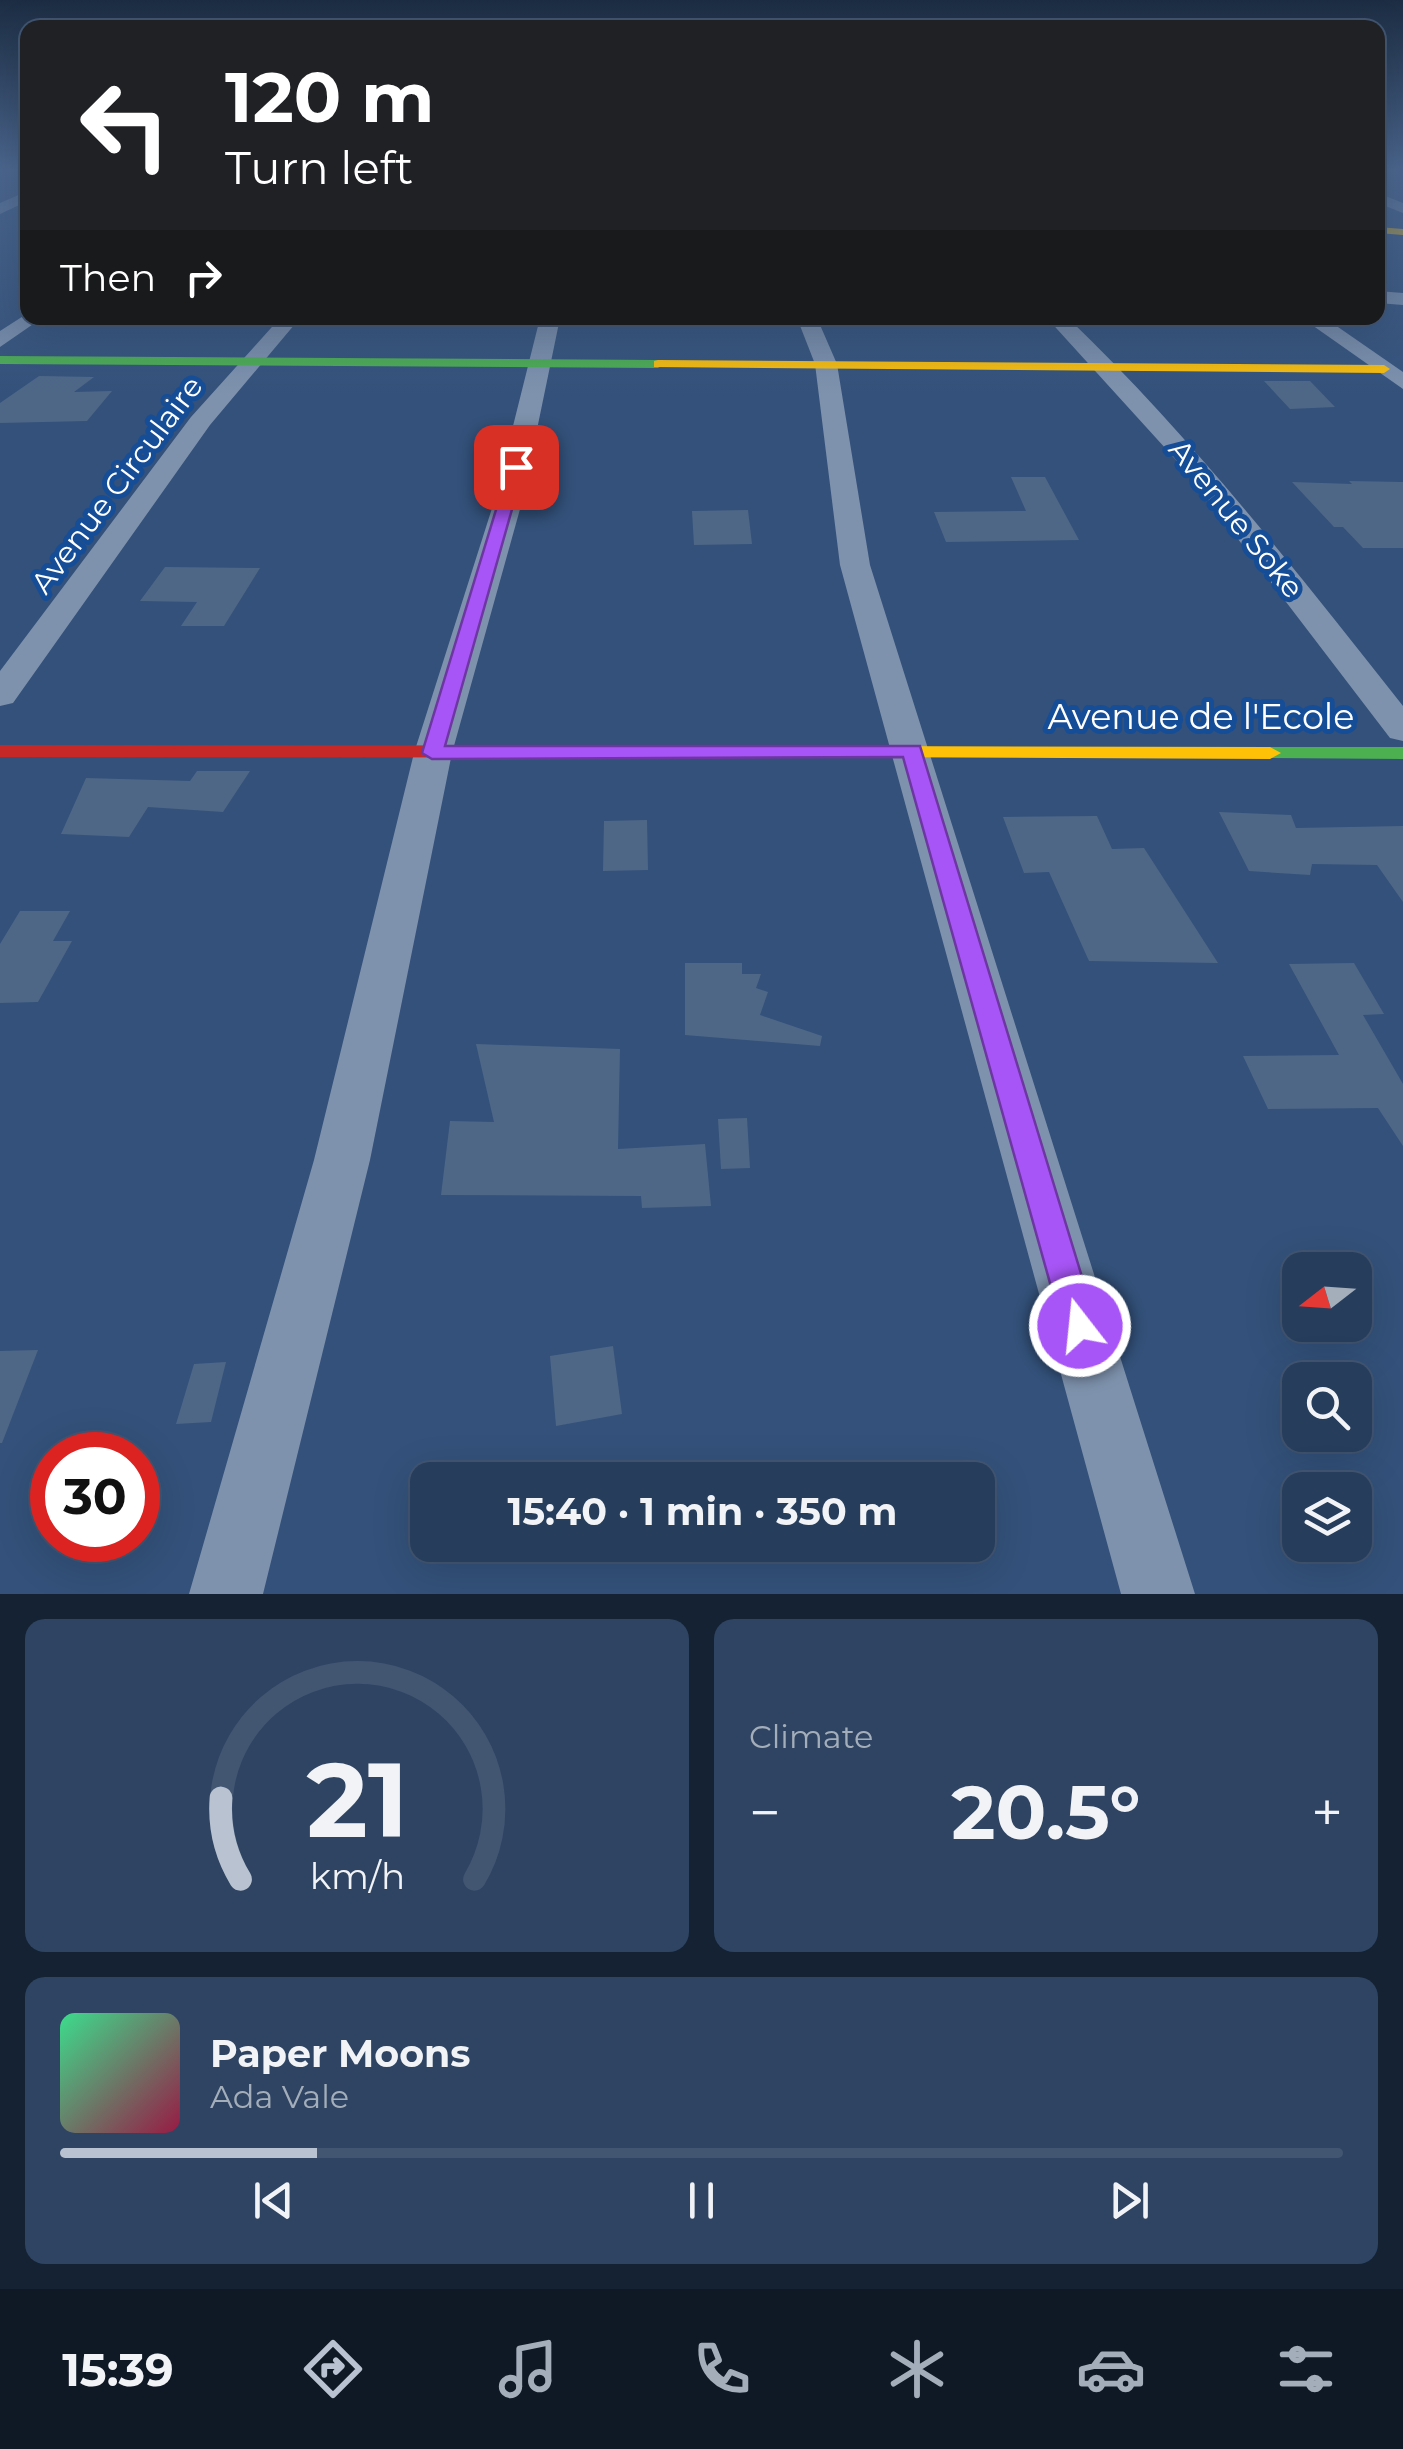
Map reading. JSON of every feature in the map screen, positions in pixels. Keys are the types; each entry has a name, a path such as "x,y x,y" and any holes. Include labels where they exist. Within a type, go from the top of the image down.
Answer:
{"street":[{"path":"0,342 20,325"},
{"name":"Avenue Circulaire","path":"0,695 172,466 200,422 285,325"},
{"path":"226,1594 342,1160 432,753 508,502 548,325"},
{"path":"810,325 826,364 855,564 1158,1594"},
{"name":"Avenue Soke","path":"1064,325 1109,367 1215,489 1403,730"},
{"path":"1322,325 1394,375"},
{"path":"0,360 1109,367 1394,375"},
{"name":"Avenue de l'Ecole","path":"0,751 1403,753"}],"building":[{"path":"39,376 94,377 74,392 112,391 87,421 0,423 0,403"},
{"path":"1264,381 1310,381 1335,407 1290,409"},
{"path":"1011,477 1045,477 1079,540 946,542 934,512 1026,511"},
{"path":"1349,481 1403,482 1403,548 1363,548 1343,527 1334,527 1292,482 1352,484"},
{"path":"748,510 752,544 694,545 692,511"},
{"path":"165,567 260,568 224,626 181,626 197,602 140,601"},
{"path":"197,771 250,771 223,812 148,807 129,837 61,834 86,778 190,781"},
{"path":"1219,812 1291,815 1296,828 1403,826 1403,902 1377,865 1312,864 1310,875 1249,871"},
{"path":"1097,816 1112,849 1144,848 1218,963 1089,961 1049,872 1024,873 1003,817"},
{"path":"647,820 648,870 603,871 604,821"},
{"path":"20,911 70,911 53,941 72,941 38,1002 0,1003 0,944"},
{"path":"685,963 742,963 742,974 761,974 756,988 768,992 760,1015 822,1036 820,1046 685,1035"},
{"path":"1354,963 1384,1014 1363,1015 1403,1084 1403,1146 1378,1108 1268,1109 1243,1056 1339,1055 1289,964"},
{"path":"476,1044 620,1049 618,1149 705,1144 711,1206 642,1208 641,1196 441,1195 450,1121 494,1122"},
{"path":"747,1118 750,1168 721,1169 718,1119"},
{"path":"613,1346 622,1414 556,1426 550,1356"},
{"path":"38,1350 2,1443 0,1443 0,1351"},
{"path":"226,1362 211,1422 176,1424 194,1364"}],"traffic: fast":[{"path":"0,360 658,364"},
{"path":"1270,753 1403,753"}],"traffic: slow":[{"path":"658,364 1384,369"},
{"path":"844,752 1270,753"}],"traffic: jam":[{"path":"0,751 844,752"}],"route":[{"path":"516,467 432,753 912,751 1080,1326"}]}
